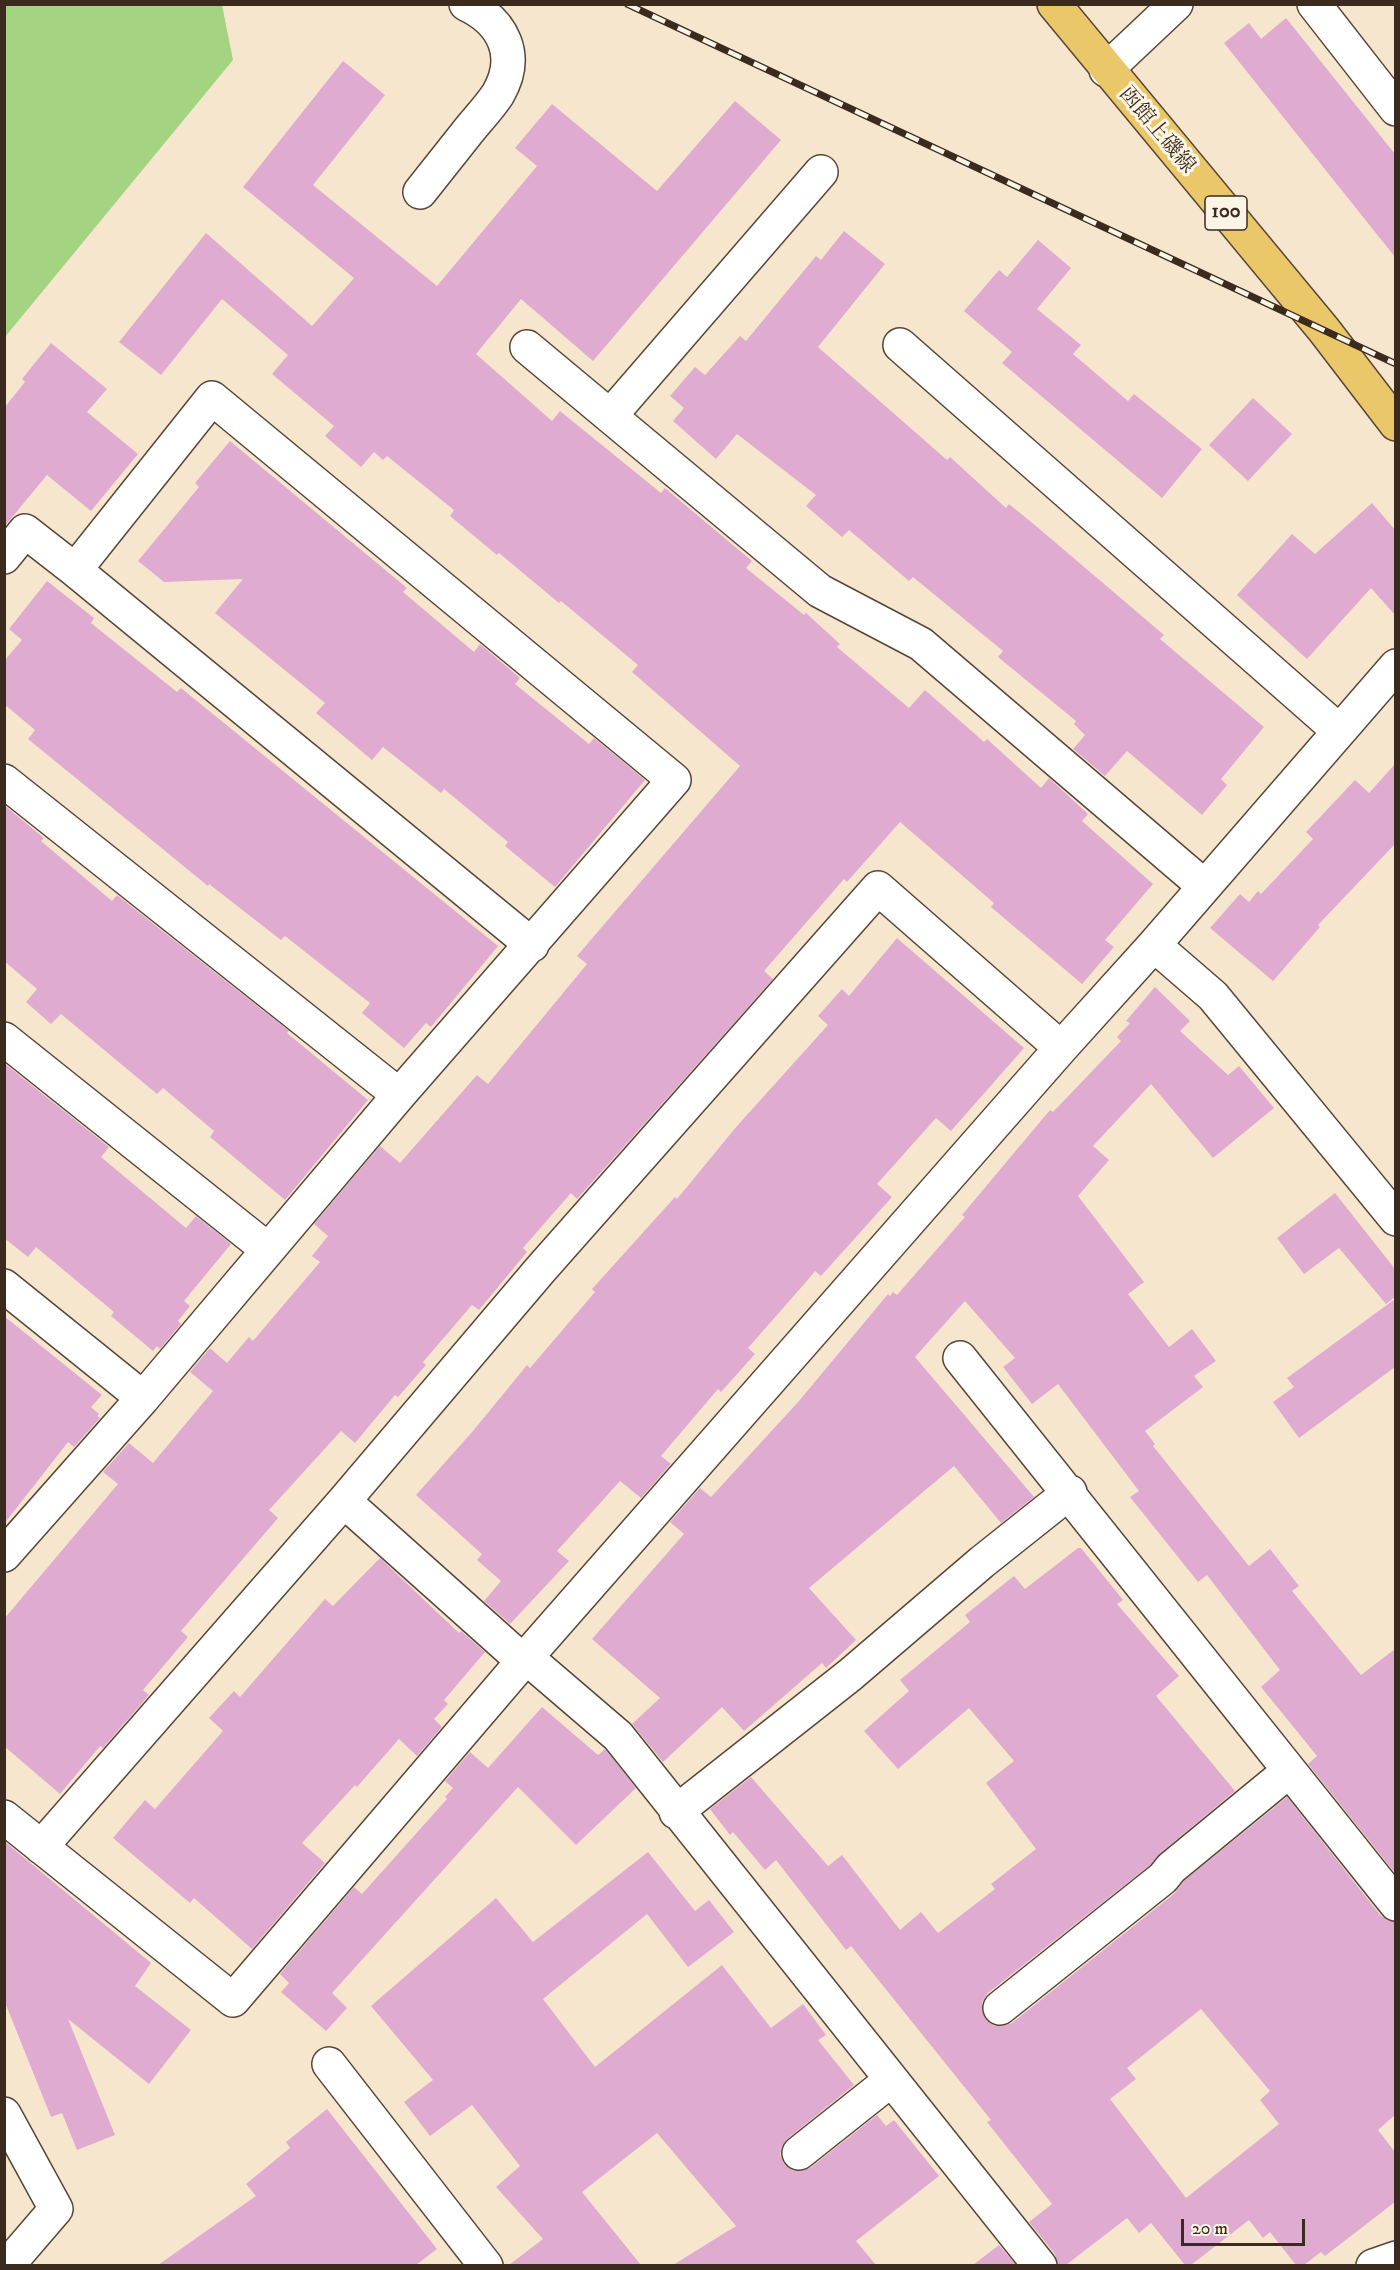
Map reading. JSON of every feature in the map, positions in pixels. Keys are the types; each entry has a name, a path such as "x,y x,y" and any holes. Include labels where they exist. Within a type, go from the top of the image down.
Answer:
{"main road":[{"name":"函館上磯線","path":"1054,4 1106,70 1324,330 1395,424"}],"street":[{"path":"420,192 497,94 507,73 508,52 501,31 482,12 466,4"},
{"path":"1106,70 1176,4"},
{"path":"1314,4 1395,110"},
{"path":"610,416 821,172"},
{"path":"900,345 1339,731"},
{"path":"527,347 820,591 921,644 1204,886"},
{"path":"6,1552 143,1398 399,1095 674,780 212,398 75,570"},
{"path":"4,557 25,531 531,945"},
{"path":"4,1817 233,2000 525,1659 1154,945 1395,666"},
{"path":"4,781 399,1095"},
{"path":"41,1847 344,1501 541,1269 878,888 1061,1048"},
{"path":"1154,945 1212,996 1395,1219"},
{"path":"4,1039 267,1249"},
{"path":"4,1286 143,1398"},
{"path":"960,1358 1070,1492 1395,1904"},
{"path":"676,1812 850,1675 982,1562 1070,1492"},
{"path":"344,1501 525,1659 618,1736 676,1812 1040,2265"},
{"path":"1000,2008 1163,1878 1171,1868 1290,1771"},
{"path":"330,2064 477,2263"},
{"path":"799,2153 891,2080"},
{"path":"4,2114 56,2209 7,2265"},
{"path":"1373,2265 1395,2258"}],"green space":[{"path":"5,4 222,5 233,60 5,337"}],"building":[{"path":"1286,18 1395,154 1395,257 1224,43 1249,23 1261,39"},
{"path":"343,61 385,95 313,185 437,286 537,166 515,148 552,104 657,191 735,101 781,140 593,361 521,299 476,354 552,421 560,411 661,493 665,488 752,561 746,568 804,615 806,613 840,644 837,647 909,708 925,690 984,742 987,739 1041,788 1049,778 1088,814 1082,821 1153,884 1105,940 1114,947 1082,984 991,907 994,903 900,822 847,882 844,879 764,971 773,979 577,1199 571,1193 523,1248 527,1252 479,1310 472,1305 423,1362 426,1365 398,1397 395,1395 355,1443 341,1431 269,1510 278,1518 181,1631 188,1637 143,1690 149,1695 103,1748 100,1746 60,1794 5,1747 4,1619 118,1484 103,1472 129,1443 153,1463 213,1391 190,1372 210,1348 227,1363 249,1337 253,1341 320,1262 312,1256 328,1236 314,1224 380,1146 400,1163 477,1075 488,1084 587,964 577,956 740,766 632,672 638,665 561,601 559,603 450,516 454,510 387,456 383,460 374,452 361,467 325,436 334,426 272,374 288,355 222,299 161,375 119,342 206,233 312,326 354,278 243,187"},
{"path":"844,231 885,264 818,347 947,460 950,457 1006,508 1009,504 1164,635 1160,639 1264,727 1221,779 1227,785 1202,815 1127,751 1105,776 1073,749 1085,735 1074,724 1076,721 998,657 1003,651 913,577 909,581 849,530 842,537 806,506 816,495 737,434 716,459 673,421 684,408 670,396 695,367 705,375 740,336 746,341 816,256 821,260"},
{"path":"1038,240 1071,268 1037,309 1081,345 1073,354 1128,401 1134,394 1202,449 1162,498 1002,363 1012,352 964,311 999,270 1007,277"},
{"path":"51,343 107,389 87,412 138,454 91,511 47,475 4,527 4,408 25,382 22,379"},
{"path":"1253,398 1292,434 1248,481 1209,445"},
{"path":"230,441 407,588 403,592 474,652 480,644 520,678 515,684 589,744 594,738 645,780 555,887 505,846 508,842 444,789 441,793 383,747 372,760 316,713 325,703 215,613 243,579 164,582 138,561 199,487 195,483"},
{"path":"1372,503 1395,530 1395,615 1371,588 1307,659 1237,595 1292,534 1315,554"},
{"path":"47,581 94,618 91,623 177,692 181,688 498,946 431,1027 426,1023 404,1048 362,1013 370,1003 285,936 281,940 209,884 208,886 28,739 35,730 4,704 4,661 22,640 9,629"},
{"path":"1395,764 1395,844 1318,925 1320,927 1273,981 1210,928 1240,894 1249,902 1258,891 1261,894 1313,839 1306,832 1355,780 1369,793"},
{"path":"4,805 44,838 41,841 112,901 117,895 289,1031 287,1033 368,1100 285,1200 210,1137 214,1131 163,1088 157,1094 61,1014 51,1024 26,1002 37,989 4,961"},
{"path":"897,938 1024,1048 951,1131 936,1118 877,1184 892,1197 821,1276 815,1271 748,1348 755,1354 721,1392 718,1389 661,1456 671,1464 641,1498 620,1481 557,1551 569,1561 510,1624 484,1601 501,1581 477,1560 482,1554 416,1495 527,1365 530,1368 595,1292 592,1289 675,1197 677,1199 737,1126 828,1025 818,1016 842,989 849,996"},
{"path":"1155,987 1190,1021 1180,1031 1228,1075 1239,1066 1274,1108 1213,1158 1151,1084 1093,1146 1109,1160 1078,1196 1144,1282 1128,1294 1169,1347 1192,1329 1216,1361 1194,1376 1203,1387 1145,1431 1155,1444 1153,1446 1249,1566 1270,1549 1299,1586 1292,1591 1361,1675 1395,1649 1395,1873 1308,1764 1317,1756 1261,1687 1280,1670 1207,1575 1198,1582 1130,1497 1139,1491 1058,1384 1032,1404 1003,1367 1015,1358 965,1301 915,1357 1034,1497 1001,1523 954,1466 809,1588 856,1640 826,1668 822,1663 744,1731 722,1707 663,1762 632,1724 660,1698 592,1639 684,1534 670,1522 700,1488 711,1497 799,1401 888,1294 890,1296 893,1292 897,1295 965,1217 962,1215 1050,1110 1053,1112 1121,1041 1117,1037 1130,1023 1126,1021"},
{"path":"4,1063 109,1147 101,1157 186,1228 196,1216 231,1244 184,1301 190,1306 178,1321 181,1324 160,1349 157,1346 153,1351 111,1316 114,1312 36,1247 28,1257 4,1238"},
{"path":"1335,1193 1395,1269 1395,1297 1386,1304 1339,1248 1304,1274 1277,1238"},
{"path":"1395,1299 1395,1367 1299,1438 1273,1402 1294,1387 1287,1378"},
{"path":"4,1316 102,1395 91,1407 100,1418 74,1447 68,1442 4,1524"},
{"path":"1081,1548 1123,1600 1117,1604 1179,1676 1156,1696 1235,1791 1159,1854 1150,1865 988,1993 982,2002 982,2011 986,2020 994,2026 1012,2023 1175,1893 1184,1881 1287,1797 1381,1916 1395,1922 1395,2115 1378,2130 1395,2152 1395,2202 1325,2256 1321,2252 1304,2265 1296,2265 1270,2232 1263,2238 1249,2220 1191,2265 1185,2265 1151,2223 1139,2233 1127,2218 1066,2265 1058,2265 1055,2254 1029,2222 1052,2204 987,2122 991,2120 851,1946 846,1950 776,1860 765,1870 733,1832 730,1835 710,1809 751,1777 828,1866 842,1855 900,1930 921,1912 938,1933 995,1889 991,1884 1036,1849 986,1783 1014,1761 969,1708 898,1769 864,1731 909,1691 900,1680 970,1622 965,1615 1014,1576 1025,1589","holes":["1201,2009 1270,2091 1260,2100 1279,2124 1186,2198 1110,2099 1136,2079 1127,2068"]},
{"path":"380,1558 459,1633 461,1631 485,1652 444,1700 448,1704 434,1719 442,1727 417,1756 399,1739 357,1787 355,1785 302,1843 325,1863 252,1949 194,1898 190,1903 113,1838 145,1800 155,1809 223,1731 209,1718 234,1691 240,1697 325,1599 333,1606"},
{"path":"542,1707 598,1755 605,1749 636,1788 576,1845 518,1787 332,1993 347,2008 326,2031 281,1992 289,1983 280,1974 354,1887 362,1894 447,1799 445,1797 453,1788 445,1781 470,1752 488,1768"},
{"path":"4,1841 151,1963 135,1986 191,2030 149,2084 68,2019 115,2135 77,2150 62,2113 51,2117 4,2000"},
{"path":"648,1852 695,1911 709,1900 734,1932 688,1967 647,1914 543,1999 595,2067 722,1965 771,2028 803,2004 826,2035 818,2040 854,2085 787,2139 780,2155 784,2164 793,2171 810,2168 877,2115 886,2126 894,2120 939,2176 856,2241 876,2265 673,2265 736,2226 657,2133 582,2192 641,2265 509,2265 543,2239 496,2187 520,2166 472,2105 430,2136 404,2102 433,2080 371,2006 496,1898 533,1942"},
{"path":"327,2109 437,2249 416,2265 158,2265 256,2196 246,2184 290,2148 286,2142"},
{"path":"999,2245 1016,2265 973,2265"}],"railway":[{"path":"627,4 1396,364"}]}
